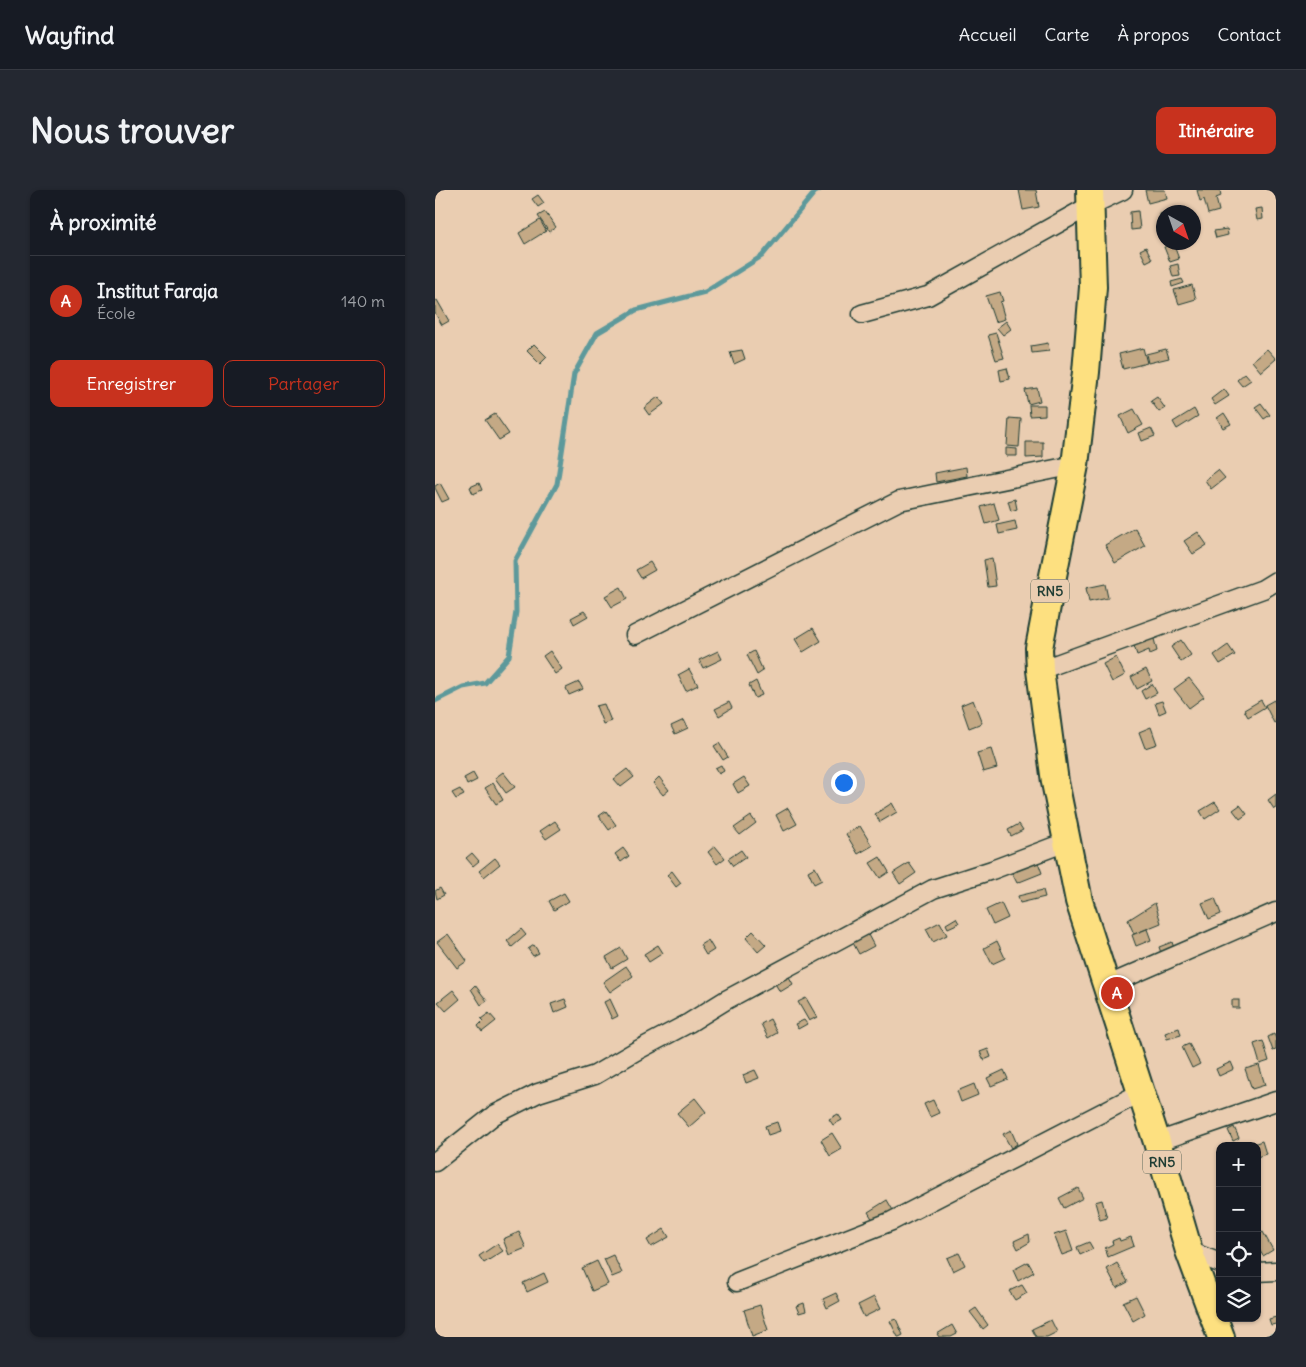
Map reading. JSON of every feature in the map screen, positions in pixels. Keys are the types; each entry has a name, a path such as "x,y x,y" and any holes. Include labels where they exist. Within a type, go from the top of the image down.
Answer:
{"highway":[{"name":"RN5","path":"1091,197 1093,288 1086,372 1075,466 1041,640 1039,670 1055,782 1079,901 1157,1142 1189,1251 1221,1337"}],"street":[{"path":"862,314 928,296 1091,197 1123,190"},
{"path":"635,635 899,501 1075,466"},
{"path":"1039,670 1263,589 1276,581"},
{"path":"435,1162 494,1115 538,1093 595,1075 689,1023 726,1000 933,888 992,870 1067,842"},
{"path":"1106,986 1276,912"},
{"path":"737,1282 892,1221 1141,1093"},
{"path":"1157,1142 1276,1101"},
{"path":"1189,1251 1216,1261"},
{"path":"1261,1272 1276,1270"}],"building":[{"path":"1019,190 1036,190 1039,207 1023,210"},
{"path":"1145,190 1165,190 1167,198 1148,203"},
{"path":"1197,190 1220,190 1221,196 1216,198 1219,211 1208,214 1204,199 1200,201"},
{"path":"538,195 544,203 538,207 532,199"},
{"path":"1262,208 1263,219 1257,220 1255,209"},
{"path":"1138,211 1140,229 1131,230 1130,212"},
{"path":"545,212 556,227 549,232 538,216"},
{"path":"540,220 546,231 525,244 519,233"},
{"path":"1227,229 1228,235 1216,238 1214,231"},
{"path":"1146,247 1152,259 1146,262 1140,250"},
{"path":"1165,250 1176,250 1179,259 1170,262"},
{"path":"1178,264 1180,276 1173,277 1170,266"},
{"path":"1182,279 1184,283 1172,287 1171,282"},
{"path":"1192,285 1196,299 1179,304 1174,290"},
{"path":"1000,292 1003,301 1000,302 1005,319 995,322 986,296"},
{"path":"437,300 449,321 442,325 435,313 435,301"},
{"path":"1006,321 1011,329 1003,335 997,328"},
{"path":"996,333 1004,358 996,360 988,335"},
{"path":"1048,343 1049,351 1032,353 1031,346"},
{"path":"534,344 547,357 540,364 527,351"},
{"path":"1143,348 1147,363 1123,369 1119,354"},
{"path":"1166,349 1169,358 1148,363 1146,354"},
{"path":"1267,349 1276,359 1261,372 1252,361"},
{"path":"742,350 745,359 734,364 730,352"},
{"path":"1007,368 1010,379 1001,381 999,370"},
{"path":"1245,373 1251,380 1242,386 1237,380"},
{"path":"1037,388 1040,401 1028,404 1025,390"},
{"path":"1224,389 1229,396 1215,405 1211,399"},
{"path":"658,397 664,404 649,415 644,408"},
{"path":"1157,397 1165,408 1159,412 1151,401"},
{"path":"1261,403 1270,415 1264,419 1255,407"},
{"path":"1029,405 1045,405 1045,415 1030,416"},
{"path":"1134,409 1143,425 1128,433 1120,416"},
{"path":"1194,409 1198,416 1177,429 1173,422"},
{"path":"1224,413 1231,424 1223,428 1217,418"},
{"path":"495,414 509,434 499,440 485,420"},
{"path":"1009,418 1021,419 1019,447 1007,446"},
{"path":"1151,428 1155,436 1142,441 1139,433"},
{"path":"1026,442 1043,442 1043,457 1026,458"},
{"path":"1006,448 1017,449 1017,456 1006,456"},
{"path":"966,467 967,476 936,482 935,473"},
{"path":"1218,470 1225,478 1211,489 1205,480"},
{"path":"440,483 449,499 442,502 435,488"},
{"path":"479,483 482,490 473,494 470,487"},
{"path":"1015,499 1017,509 1011,511 1008,501"},
{"path":"994,503 999,520 986,524 981,507"},
{"path":"1015,521 1017,530 999,534 997,525"},
{"path":"1135,528 1145,546 1115,563 1105,545"},
{"path":"1198,532 1207,545 1193,554 1184,541"},
{"path":"992,558 996,586 988,587 984,560"},
{"path":"650,562 655,570 641,578 636,570"},
{"path":"1105,584 1108,598 1089,602 1086,588"},
{"path":"621,587 627,599 612,607 605,596"},
{"path":"584,611 588,616 574,624 571,618"},
{"path":"813,628 821,641 803,652 795,639"},
{"path":"1153,635 1157,651 1150,654 1149,650 1137,655 1133,643"},
{"path":"1181,640 1191,655 1181,662 1171,647"},
{"path":"1228,645 1235,655 1220,664 1214,655"},
{"path":"550,651 562,669 555,674 543,656"},
{"path":"718,651 722,659 703,668 699,660"},
{"path":"754,651 763,671 757,675 747,655"},
{"path":"1116,657 1125,675 1112,682 1103,664"},
{"path":"689,669 698,685 686,691 678,675"},
{"path":"1146,669 1152,681 1137,689 1131,677"},
{"path":"1189,678 1204,697 1189,708 1174,689"},
{"path":"756,681 762,695 755,698 749,685"},
{"path":"579,682 583,689 569,695 566,688"},
{"path":"1152,684 1157,693 1145,699 1141,691"},
{"path":"973,700 982,723 969,728 961,705"},
{"path":"1261,700 1265,707 1248,717 1244,710"},
{"path":"1274,700 1276,705 1276,722 1274,723 1265,705"},
{"path":"1162,701 1166,711 1159,714 1155,703"},
{"path":"729,702 732,708 719,716 715,709"},
{"path":"604,704 611,721 603,724 596,706"},
{"path":"684,720 688,728 675,734 671,726"},
{"path":"1151,727 1157,744 1145,748 1139,732"},
{"path":"719,743 728,757 723,760 714,746"},
{"path":"991,749 997,768 983,772 977,753"},
{"path":"721,765 724,771 719,774 715,768"},
{"path":"627,769 634,777 621,787 614,779"},
{"path":"503,772 515,787 506,793 495,778"},
{"path":"473,773 477,780 467,785 464,778"},
{"path":"659,777 669,790 663,795 653,783"},
{"path":"744,777 750,786 738,793 733,784"},
{"path":"493,783 503,800 496,804 485,788"},
{"path":"460,789 464,795 456,799 452,793"},
{"path":"1276,794 1276,808 1274,809 1268,800"},
{"path":"1215,802 1220,809 1205,819 1200,811"},
{"path":"892,803 897,812 880,822 875,814"},
{"path":"1240,805 1247,814 1240,819 1233,810"},
{"path":"788,808 797,824 784,831 776,815"},
{"path":"606,811 616,825 609,830 599,816"},
{"path":"751,816 756,823 740,835 734,828"},
{"path":"555,821 561,829 546,839 540,831"},
{"path":"1019,824 1023,830 1011,836 1008,830"},
{"path":"860,826 872,846 858,854 846,834"},
{"path":"715,846 725,858 717,864 708,852"},
{"path":"623,848 629,856 621,862 615,854"},
{"path":"741,850 746,857 733,866 728,859"},
{"path":"472,853 479,861 473,866 466,858"},
{"path":"880,857 889,872 880,878 870,863"},
{"path":"495,858 500,864 484,877 479,871"},
{"path":"1038,862 1042,873 1017,883 1012,873"},
{"path":"909,863 916,873 900,884 893,873"},
{"path":"815,867 822,880 814,884 808,871"},
{"path":"672,871 681,883 676,887 667,875"},
{"path":"440,888 444,895 437,899 435,891"},
{"path":"1043,890 1045,897 1020,903 1018,896"},
{"path":"564,893 569,901 554,910 549,901"},
{"path":"1215,898 1221,914 1209,919 1202,903"},
{"path":"1001,903 1008,918 993,925 986,910"},
{"path":"1155,903 1161,923 1134,934 1128,920"},
{"path":"956,918 959,923 948,928 946,924"},
{"path":"940,922 947,935 933,942 926,929"},
{"path":"521,929 526,935 512,947 507,941"},
{"path":"1147,929 1151,940 1136,946 1132,935"},
{"path":"753,931 766,945 758,952 746,938"},
{"path":"867,933 874,946 859,954 852,941"},
{"path":"448,934 467,961 457,968 437,942"},
{"path":"708,940 714,950 706,955 700,945"},
{"path":"997,941 1005,958 992,964 984,948"},
{"path":"1172,942 1174,948 1161,953 1159,947"},
{"path":"534,945 539,953 533,956 528,949"},
{"path":"658,945 663,953 649,962 644,954"},
{"path":"621,948 627,959 612,968 606,957"},
{"path":"626,966 633,976 610,992 603,982"},
{"path":"788,975 793,984 780,992 774,982"},
{"path":"475,985 487,1001 481,1005 471,989"},
{"path":"453,990 460,999 446,1011 438,1002"},
{"path":"806,998 817,1017 809,1021 798,1002"},
{"path":"565,999 568,1007 554,1013 551,1004"},
{"path":"610,999 618,1016 612,1019 604,1002"},
{"path":"1232,1000 1239,1000 1239,1008 1232,1008"},
{"path":"489,1013 496,1021 482,1032 478,1026 483,1021 481,1019"},
{"path":"770,1019 777,1033 768,1038 761,1024"},
{"path":"804,1020 807,1024 798,1029 795,1024"},
{"path":"1179,1028 1181,1035 1167,1039 1165,1033"},
{"path":"1274,1034 1276,1050 1273,1051 1268,1037"},
{"path":"1263,1041 1269,1061 1260,1064 1254,1044"},
{"path":"1189,1044 1200,1064 1192,1068 1182,1047"},
{"path":"988,1049 991,1057 984,1060 980,1052"},
{"path":"1231,1062 1234,1069 1219,1076 1216,1069"},
{"path":"1259,1065 1265,1085 1252,1089 1245,1069"},
{"path":"755,1070 759,1078 746,1083 743,1075"},
{"path":"1004,1070 1008,1079 991,1086 987,1078"},
{"path":"974,1084 978,1095 961,1102 957,1091"},
{"path":"695,1098 706,1112 689,1127 677,1113"},
{"path":"933,1100 939,1113 930,1117 924,1104"},
{"path":"838,1114 842,1120 833,1125 829,1119"},
{"path":"777,1122 780,1131 768,1135 765,1126"},
{"path":"1234,1127 1239,1138 1233,1141 1228,1130"},
{"path":"1011,1130 1017,1144 1011,1148 1003,1134"},
{"path":"832,1133 842,1149 830,1156 821,1140"},
{"path":"1262,1141 1266,1154 1261,1156 1261,1142 1259,1142"},
{"path":"1078,1188 1083,1198 1064,1208 1059,1198"},
{"path":"887,1200 894,1212 876,1225 868,1212"},
{"path":"1102,1200 1107,1218 1100,1220 1095,1202"},
{"path":"664,1229 669,1237 651,1247 647,1240"},
{"path":"1066,1231 1073,1251 1062,1255 1054,1235"},
{"path":"519,1232 526,1248 509,1255 503,1239"},
{"path":"1263,1232 1273,1250 1263,1256 1261,1253 1261,1233"},
{"path":"1029,1234 1030,1242 1018,1249 1014,1241"},
{"path":"1131,1237 1134,1246 1108,1257 1105,1248 1113,1244 1112,1241 1119,1238 1120,1241"},
{"path":"1089,1242 1093,1249 1080,1255 1077,1247"},
{"path":"497,1244 503,1251 484,1263 479,1256"},
{"path":"959,1253 965,1265 953,1271 947,1258"},
{"path":"613,1255 622,1273 612,1277 604,1259"},
{"path":"597,1261 608,1284 592,1291 582,1268"},
{"path":"1028,1262 1034,1272 1018,1281 1013,1270"},
{"path":"1117,1263 1128,1282 1117,1288 1107,1269"},
{"path":"544,1273 548,1282 527,1292 523,1283"},
{"path":"1022,1285 1027,1293 1015,1300 1009,1291"},
{"path":"836,1293 840,1301 827,1308 823,1299"},
{"path":"1136,1296 1145,1314 1133,1321 1123,1302"},
{"path":"874,1297 880,1309 864,1317 858,1305"},
{"path":"804,1303 806,1311 799,1313 796,1306"},
{"path":"760,1305 768,1330 752,1336 744,1310"},
{"path":"976,1308 988,1325 983,1329 970,1312"},
{"path":"1276,1317 1276,1324 1271,1325 1269,1319"},
{"path":"896,1319 903,1335 899,1337 890,1321"},
{"path":"1051,1320 1057,1332 1047,1337 1036,1337 1032,1329"},
{"path":"952,1325 957,1334 951,1337 939,1337 937,1334"}],"waterway":[{"path":"435,701 463,687 485,683 509,656 516,612 515,561 557,484 574,374 597,333 636,310 705,292 762,256 815,192 819,190"},
{"path":"1269,1337 1276,1334"}],"place":[{"name":"Institut Faraja","path":"1117,993"}]}
